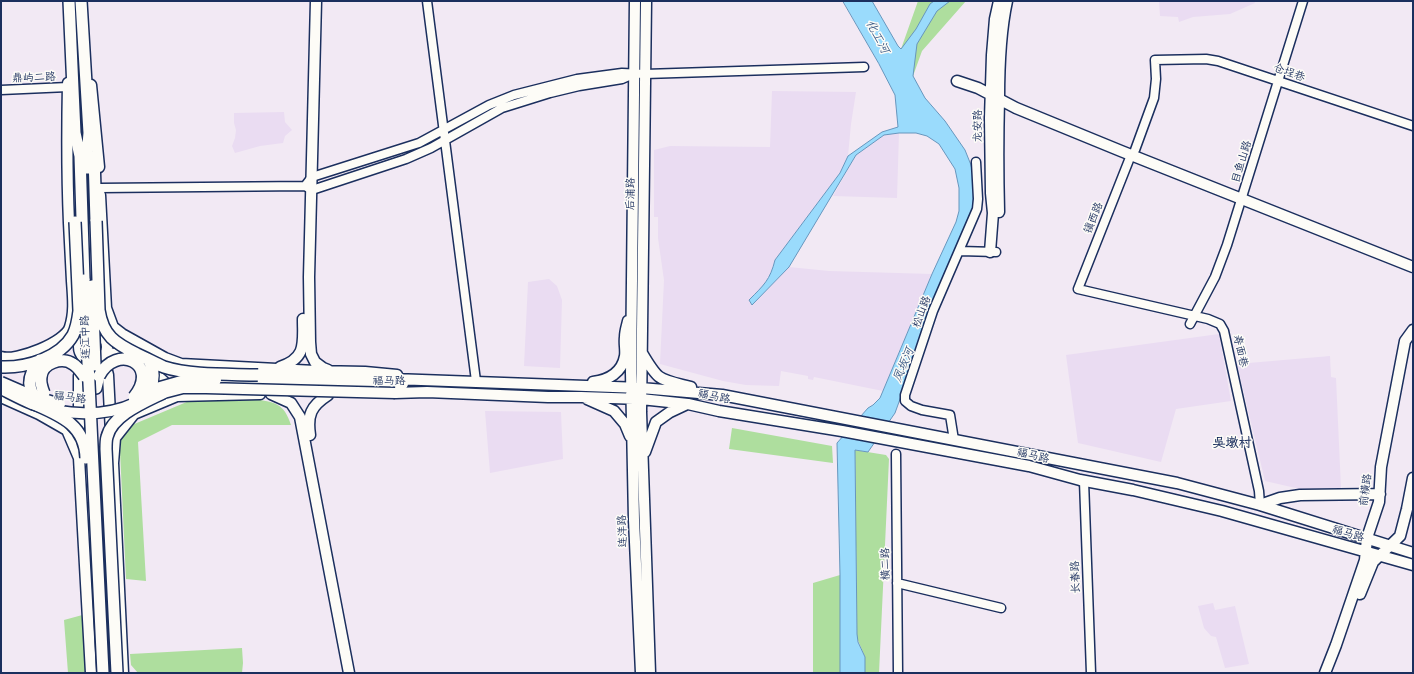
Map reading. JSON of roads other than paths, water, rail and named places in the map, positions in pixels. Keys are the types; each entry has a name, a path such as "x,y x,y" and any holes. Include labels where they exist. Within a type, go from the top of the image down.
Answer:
{"highway":[{"name":"连江中路","path":"69,1 75,133 83,156"},
{"name":"连江中路","path":"81,1 89,133 83,156 103,673"},
{"path":"83,156 101,322 107,334 118,344 165,367 197,372 394,379"},
{"path":"1,367 24,366 40,360 66,345 78,324 83,156"},
{"path":"138,399 149,392 153,381 154,374 148,359"},
{"path":"40,360 32,369 30,378 30,389 34,398 72,424 81,437 86,450 96,673"},
{"path":"42,404 40,376 42,371 52,362 65,361 73,364 79,369 92,387 107,365 119,360 131,360 137,363 143,375 138,399"},
{"name":"连江中路","path":"92,387 110,673"},
{"path":"117,673 106,449 107,436 114,423 127,412 163,393"}],"main road":[{"path":"310,1 310,349 313,358 320,366 327,370 336,371"},
{"path":"275,369 295,360 302,348 309,188 312,177 316,1"},
{"name":"后浦路","path":"635,1 632,306 637,388"},
{"name":"后浦路","path":"637,388 642,351 646,1"},
{"name":"龙安路","path":"995,94 993,31 999,1"},
{"name":"龙安路","path":"993,252 993,213 991,193 995,94 1000,40 1007,1"},
{"path":"82,23 94,114 100,188 106,308 105,347 113,463 123,673"},
{"path":"1,357 6,359 28,355 57,341 70,329 73,305 69,224 67,128 70,25"},
{"path":"958,78 980,83 1016,108 1133,152 1413,267"},
{"path":"1242,196 1413,261"},
{"path":"569,385 604,380 617,372 624,358 625,335 632,306"},
{"path":"106,308 113,327 122,334 165,358 181,364 380,373 427,380"},
{"path":"72,314 80,340 79,351 82,356 93,361 97,360 105,347"},
{"name":"前横路","path":"1325,673 1365,560 1367,538 1379,502 1382,467 1405,341 1413,330"},
{"path":"51,344 80,340 90,333 99,334 105,347 140,360 181,396"},
{"path":"105,347 140,344"},
{"path":"642,351 655,374 661,379 722,395"},
{"path":"1,389 21,386 48,368 82,356"},
{"path":"82,356 79,376 79,458 91,673"},
{"name":"福马路","path":"394,379 637,388 722,395 1177,483 1260,505 1413,553"},
{"name":"福马路","path":"1,389 64,411 83,413 106,412 126,408 138,399 162,386 182,381 216,380 394,385 427,380"},
{"name":"福马路","path":"1,382 42,404"},
{"name":"福马路","path":"138,399 183,388 206,388 395,393 427,392 581,397 636,399 688,404 719,411 842,431 1029,466 1084,481 1133,490 1222,511 1413,566"},
{"name":"连洋路","path":"637,388 632,445 640,673"},
{"path":"113,463 115,438 134,414 176,396 271,394 389,397 427,392"},
{"path":"271,394 291,403 300,417 349,673"},
{"path":"328,395 314,407 310,416 309,426 354,673"},
{"path":"1,397 39,414 67,430 79,458"},
{"path":"581,397 614,411 625,424 632,445"},
{"name":"连洋路","path":"636,399 643,457 650,673"},
{"path":"643,457 656,422 670,412 688,404"},
{"path":"1332,673 1353,610 1373,562 1400,536 1413,478"},
{"path":"1260,505 1280,498 1300,495 1380,494"}],"street":[{"path":"428,1 476,381"},
{"name":"目鱼山路","path":"1190,324 1220,266 1303,1"},
{"name":"仓埕巷","path":"1155,60 1212,59 1413,126"},
{"name":"镇西路","path":"1078,289 1154,98 1156,79 1155,60"},
{"path":"312,177 419,143 489,105 514,95 577,79 610,74 864,67"},
{"path":"100,188 309,188 394,163 431,148 492,113 513,104 564,90 622,79 634,74"},
{"name":"鼎屿二路","path":"1,90 68,87"},
{"name":"松山路","path":"954,440 950,415 916,408 905,401 904,395 933,311 977,209 978,199 976,162"},
{"path":"960,251 993,252"},
{"name":"寿面巷","path":"1078,289 1218,322 1222,326 1259,491 1260,505"},
{"name":"横二路","path":"896,454 898,673"},
{"name":"长春路","path":"1084,481 1090,673"},
{"path":"898,583 1001,608"}],"water":[{"path":"843,1 872,1 901,49 916,29 930,4 934,1 950,1 937,11 917,44 913,76 925,98 945,121 965,150 971,165 974,180 972,214 931,313 895,413 868,452 855,450 857,634 858,642 865,657 865,673 840,673 840,575 837,443 868,408 880,398 932,274 956,222 959,211 959,188 955,169 939,144 927,136 916,133 884,135 856,155 789,267 752,305 749,300 766,282 771,273 775,260 840,173 848,156 882,132 898,127 895,95"}],"district":[{"name":"吴墩村","path":"1232,444"}],"water label":[{"name":"化工河","path":"877,37"},
{"name":"凤坂河","path":"904,365"}]}
